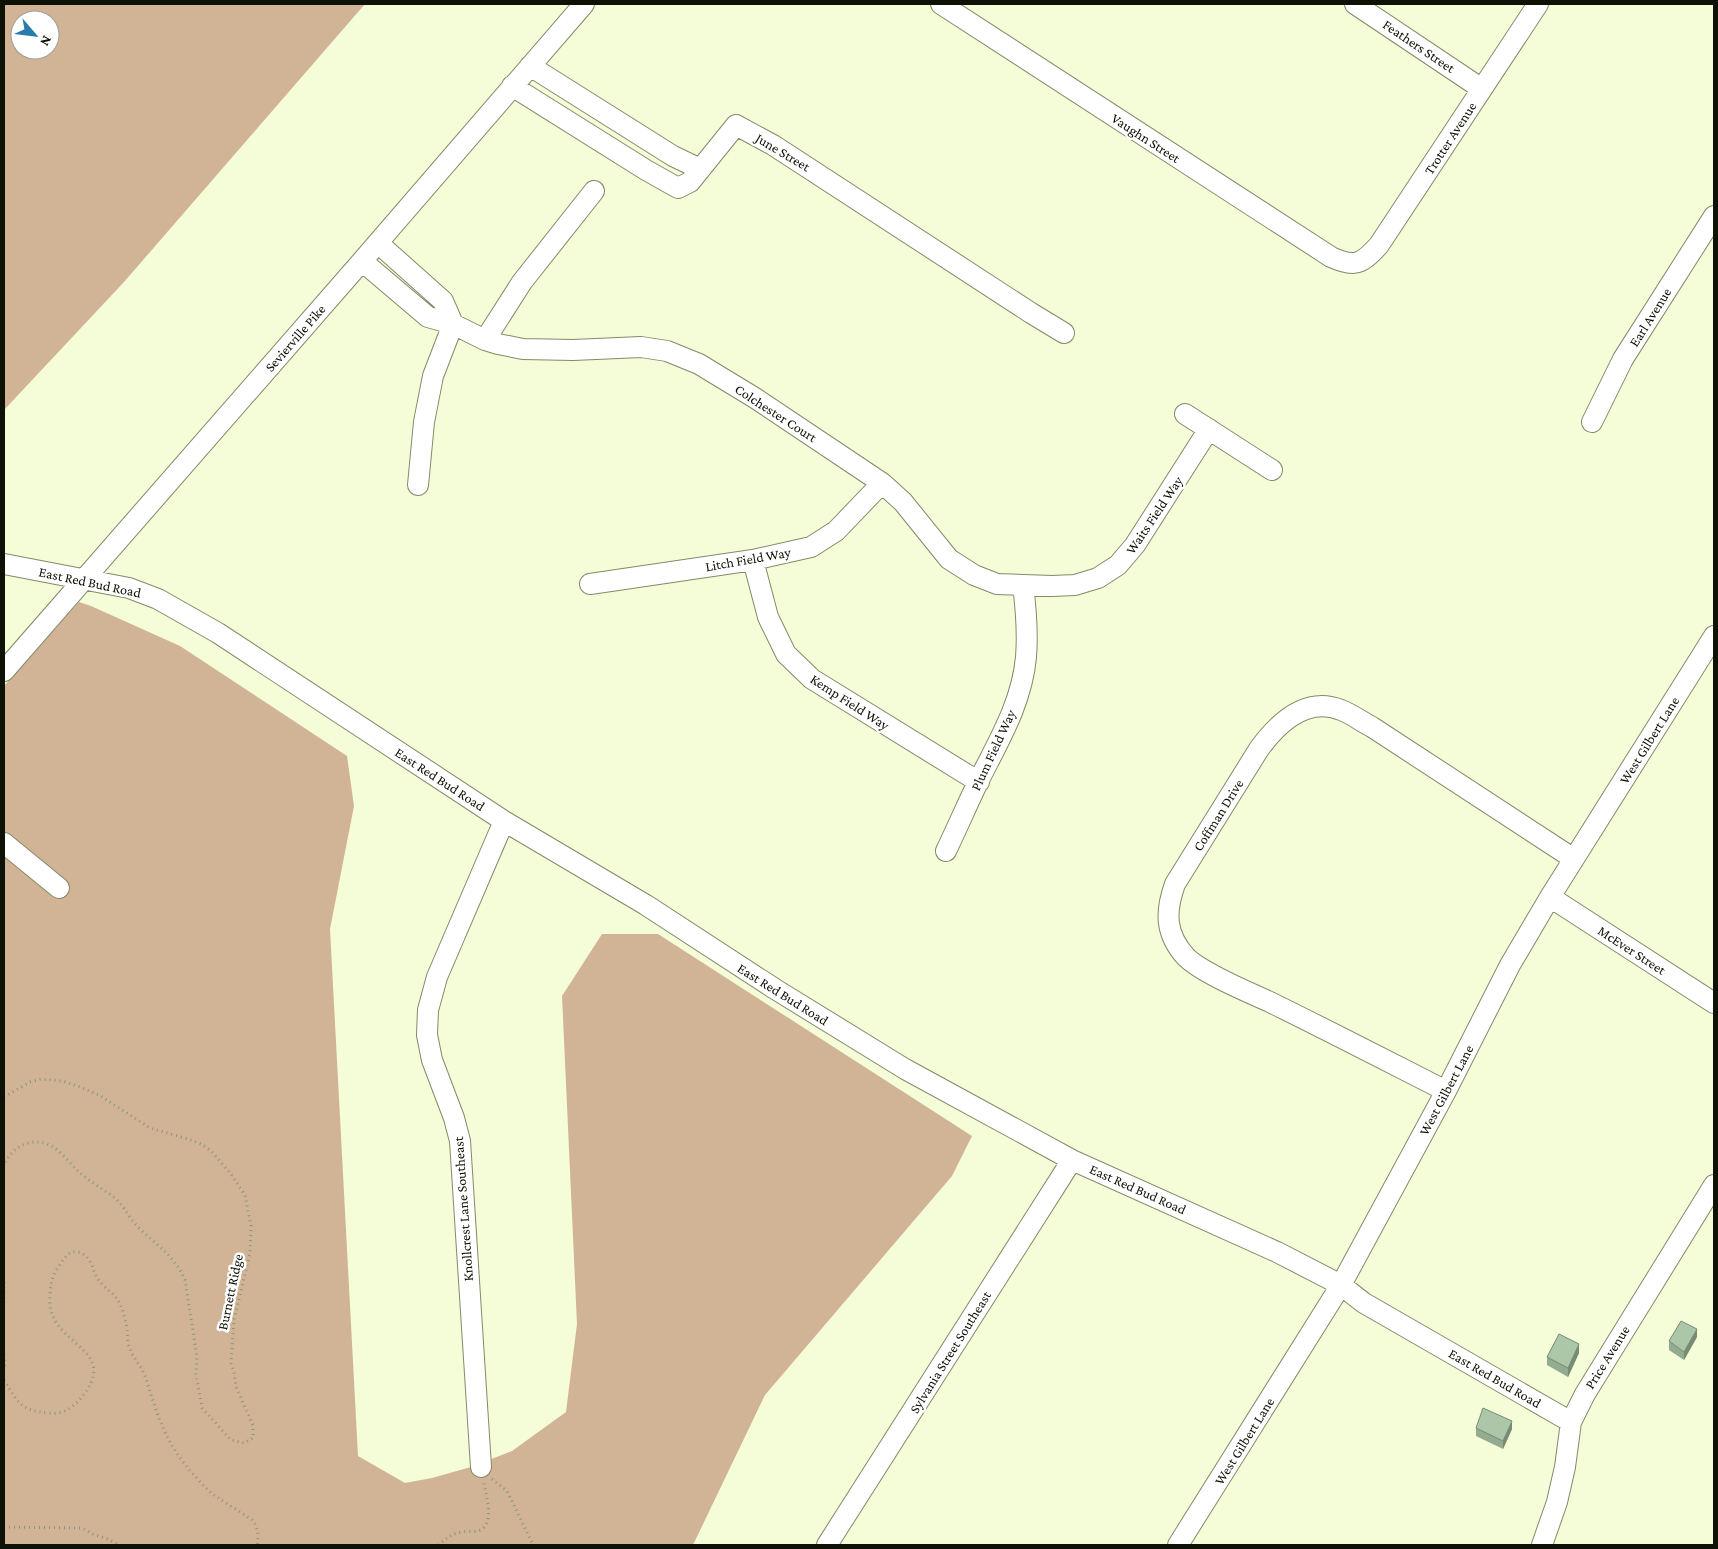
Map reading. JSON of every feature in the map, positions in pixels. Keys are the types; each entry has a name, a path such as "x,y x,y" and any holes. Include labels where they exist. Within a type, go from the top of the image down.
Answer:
{"street":[{"name":"Sevierville Pike","path":"4,671 584,4"},
{"name":"Vaughn Street","path":"941,4 1331,257 1344,263 1356,264"},
{"name":"Feathers Street","path":"1355,4 1482,89"},
{"name":"Trotter Avenue","path":"1356,264 1367,259 1379,245 1538,4"},
{"path":"530,66 673,156 700,169"},
{"name":"June Street","path":"512,86 678,188 690,182 736,126 773,145 1022,308 1064,333"},
{"path":"485,340 522,282 594,191"},
{"name":"Earl Avenue","path":"1592,422 1624,359 1714,216"},
{"path":"378,243 443,302 453,324 433,376 424,422 418,485"},
{"name":"Colchester Court","path":"362,261 428,317 453,324 485,340 523,350 641,347 668,351 699,364 882,483 903,502 949,559 974,575 997,584 1023,585"},
{"path":"1185,414 1272,470"},
{"name":"Waits Field Way","path":"1023,585 1075,585 1098,578 1118,565 1135,546 1209,430"},
{"name":"Litch Field Way","path":"590,584 753,560 811,547 836,531 882,483"},
{"name":"Kemp Field Way","path":"753,560 768,617 786,654 812,679 978,782"},
{"name":"East Red Bud Road","path":"4,564 129,588 180,610 504,821 646,904 775,989 905,1069 1072,1160 1277,1252 1342,1285 1364,1304 1571,1422"},
{"name":"Plum Field Way","path":"946,851 1004,732 1018,698 1026,659 1026,615 1023,585"},
{"name":"West Gilbert Lane","path":"1178,1545 1342,1285 1446,1091 1510,965 1550,897 1714,636"},
{"name":"Coffman Drive","path":"1446,1091 1206,971 1187,958 1176,942 1169,925 1168,903 1175,884 1272,731 1288,717 1303,710 1320,706 1340,710 1372,728 1574,859"},
{"name":"Knollcrest Lane Southeast","path":"481,1467 460,1141 454,1118 432,1060 427,1035 428,1010 437,977 504,821"},
{"path":"4,843 59,888"},
{"name":"McEver Street","path":"1550,897 1714,1003"},
{"name":"Sylvania Street Southeast","path":"827,1545 1072,1160"},
{"name":"Price Avenue","path":"1542,1545 1557,1502 1565,1467 1571,1422 1585,1394 1714,1185"}],"path":[{"name":"Burnett Ridge","path":"4,1097 30,1082 41,1079 63,1081 99,1095 150,1128 201,1144 211,1151 230,1173 245,1195 251,1226 250,1253 240,1290 232,1335 231,1363 236,1387 254,1425 253,1438 244,1443 230,1440 202,1408 196,1374 197,1357 185,1280 181,1270 170,1256 136,1225 126,1210 116,1200 79,1173 57,1149 44,1143 21,1145 12,1151 4,1164"},
{"path":"4,1380 21,1406 35,1412 52,1414 70,1409 85,1393 92,1376 93,1365 88,1353 66,1335 55,1320 51,1310 50,1283 54,1273 70,1252 74,1251 85,1256 92,1263 95,1275 121,1306 127,1330 128,1346 142,1368 155,1410 171,1446 186,1466 216,1497 256,1524 257,1545"},
{"path":"4,1282 4,1307"},
{"path":"4,1355 4,1370"},
{"path":"438,1545 452,1535 462,1532 479,1531 486,1525 488,1510 481,1467"},
{"path":"481,1467 497,1484 507,1491 533,1545"},
{"path":"4,1527 82,1528 119,1545"}],"shaded area":[{"path":"4,4 365,4 124,282 4,410"},
{"path":"79,602 180,646 347,756 354,806 330,929 358,1456 405,1483 432,1478 471,1467 512,1451 566,1412 577,1324 562,996 602,934 658,934 972,1136 952,1176 765,1395 693,1545 4,1545 4,686"}],"building":[{"path":"1681,1321 1697,1329 1684,1352 1669,1341"},
{"path":"1559,1334 1579,1344 1568,1368 1547,1357"},
{"path":"1483,1408 1512,1421 1503,1441 1476,1428"}]}
